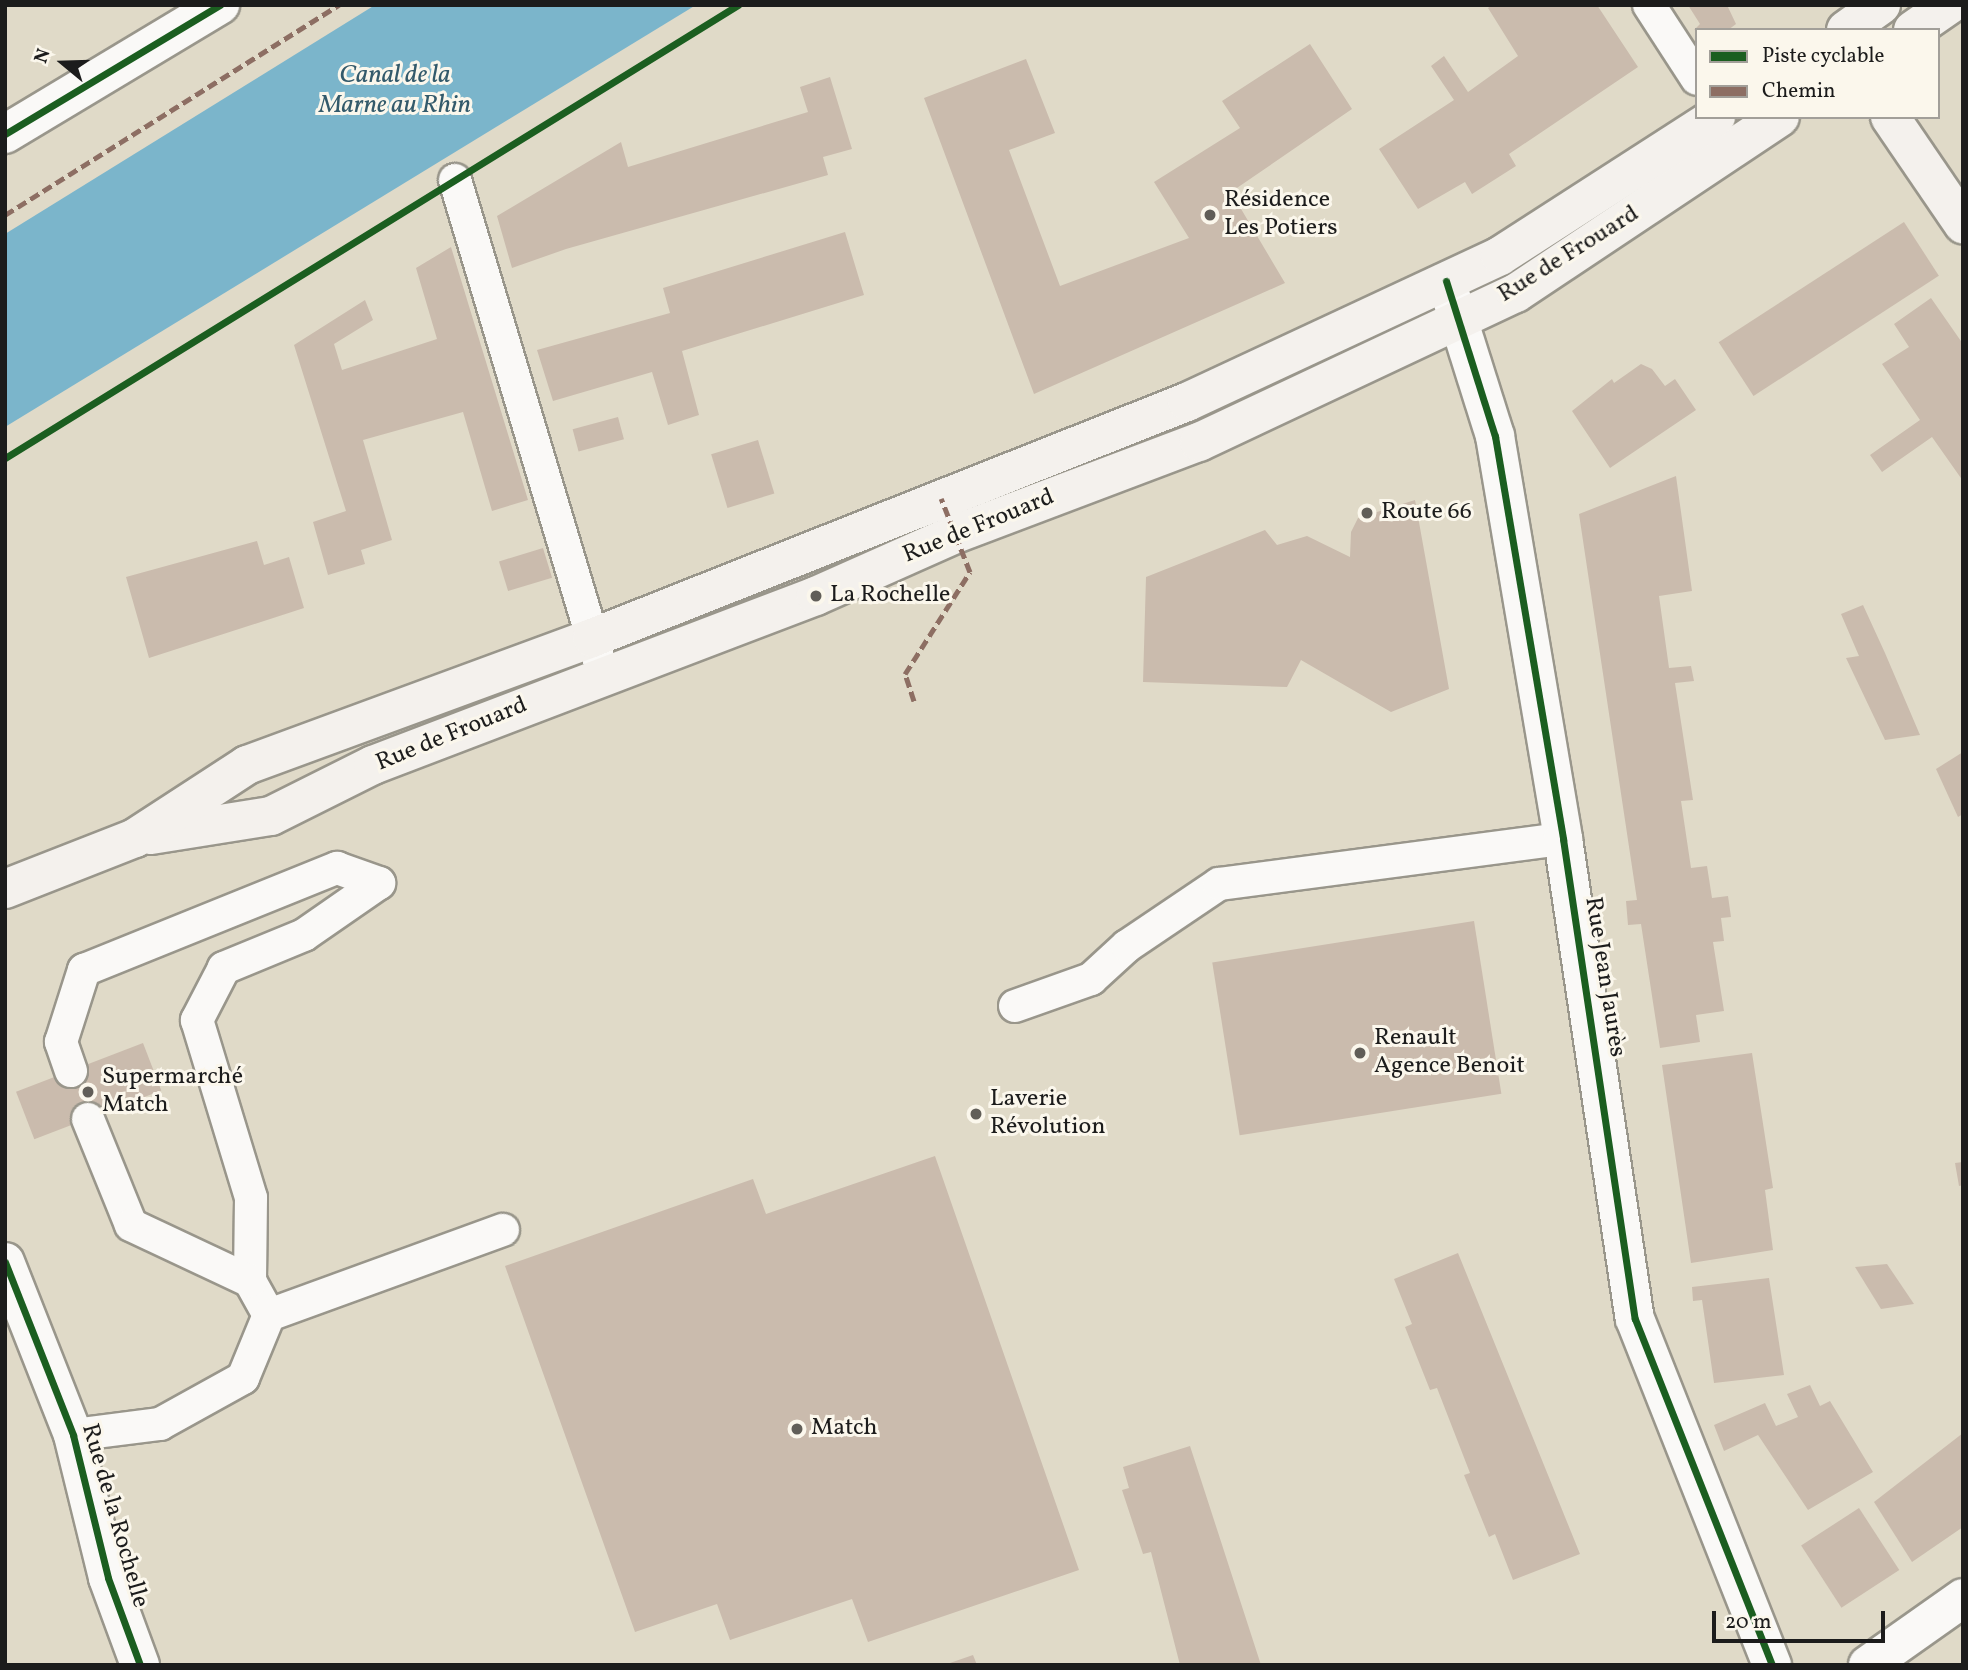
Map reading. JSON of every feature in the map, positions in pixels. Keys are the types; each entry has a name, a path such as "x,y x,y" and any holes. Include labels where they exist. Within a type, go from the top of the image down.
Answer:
{"main road":[{"path":"1849,28 1881,5"},
{"path":"1916,28 1949,5"},
{"name":"Rue de Frouard","path":"5,889 135,838 247,765 592,638 1187,402 1500,256 1713,119"},
{"name":"Rue de Frouard","path":"135,838 271,816 373,765 1199,442 1516,293 1777,119"},
{"path":"1891,119 1963,224"}],"street":[{"path":"5,134 220,5"},
{"name":"Rue Jean Jaurès","path":"1446,281 1495,436 1563,839 1635,1319 1772,1665"},
{"name":"Rue de la Rochelle","path":"5,1262 73,1436 108,1578 140,1665"},
{"path":"1868,1665 1963,1598"}],"lane":[{"path":"1649,5 1695,76"},
{"path":"455,180 604,676"},
{"path":"1015,1006 1091,979 1127,946 1219,884 1563,839"},
{"path":"71,1071 61,1042 84,970 337,868 379,883 304,935 224,968 197,1020 251,1198 250,1281 269,1315"},
{"path":"88,1119 131,1225 250,1281"},
{"path":"73,1436 160,1424 243,1378 269,1315 503,1230"}],"water":[{"name":"Canal de la Marne au Rhin","path":"375,5 696,5 5,427 5,234"}],"building":[{"path":"1492,5 1597,5 1638,67 1509,154 1516,166 1472,194 1465,182 1418,209 1379,149 1454,100 1431,66 1444,56 1468,92 1518,56 1488,8"},
{"path":"1688,5 1727,5 1736,24 1731,28 1696,28 1700,24"},
{"name":"Résidence Les Potiers","path":"1310,44 1352,109 1231,192 1285,283 1034,394 924,98 1026,59 1055,133 1009,150 1060,286 1189,238 1154,182 1240,128 1222,101"},
{"path":"830,77 852,149 823,157 828,175 566,249 512,268 497,216 621,142 628,167 808,112 800,87"},
{"path":"1904,222 1939,276 1754,396 1719,342"},
{"path":"845,232 864,295 682,351 699,415 668,425 652,372 553,401 537,350 670,313 663,288"},
{"path":"451,247 528,500 492,511 463,412 363,440 392,540 361,550 365,564 328,575 313,522 346,511 294,345 365,300 373,320 334,344 342,370 437,339 416,268"},
{"path":"1931,298 1963,344 1963,481 1932,437 1882,472 1870,455 1920,420 1882,364 1909,347 1894,324"},
{"path":"1641,364 1652,369 1665,386 1675,379 1696,410 1610,468 1572,411 1612,379 1614,383"},
{"path":"618,417 624,439 579,451 573,429"},
{"path":"758,440 774,494 728,508 711,454"},
{"path":"1676,476 1692,591 1659,596 1669,668 1691,666 1694,681 1675,683 1693,800 1681,801 1691,868 1707,866 1712,898 1728,896 1731,917 1721,918 1724,941 1713,942 1724,1011 1696,1015 1700,1042 1660,1048 1641,924 1628,925 1626,901 1637,900 1579,514"},
{"path":"1415,500 1449,689 1391,712 1301,660 1287,687 1143,682 1146,577 1265,530 1277,545 1307,536 1350,557 1351,532 1358,518"},
{"path":"257,541 264,565 289,557 304,608 149,658 126,577"},
{"path":"543,548 552,578 508,591 499,561"},
{"path":"1863,605 1920,735 1885,740 1846,658 1859,656 1841,614"},
{"path":"1963,752 1963,814 1958,817 1936,769"},
{"name":"Renault Agence Benoit","path":"1474,921 1501,1094 1240,1135 1212,962"},
{"name":"Supermarché Match","path":"143,1043 161,1091 34,1139 16,1092"},
{"path":"1752,1053 1773,1188 1765,1190 1773,1250 1691,1263 1662,1065"},
{"name":"Match","path":"935,1156 1079,1570 868,1642 852,1599 730,1640 717,1604 635,1632 505,1266 753,1179 766,1214"},
{"path":"1963,1162 1963,1185 1959,1186 1955,1163"},
{"path":"1458,1253 1580,1554 1513,1580 1495,1534 1489,1537 1464,1475 1470,1473 1437,1388 1430,1390 1405,1327 1412,1324 1394,1279"},
{"path":"1887,1264 1914,1304 1881,1309 1855,1267"},
{"path":"1769,1278 1784,1375 1714,1383 1702,1300 1693,1301 1692,1287"},
{"path":"1810,1385 1820,1406 1830,1401 1873,1472 1808,1510 1758,1435 1724,1451 1714,1425 1765,1403 1776,1426 1798,1417 1787,1394"},
{"path":"1963,1433 1963,1527 1912,1562 1874,1502"},
{"path":"1190,1446 1261,1665 1180,1665 1151,1552 1143,1554 1122,1490 1129,1488 1123,1467"},
{"path":"1859,1508 1899,1570 1841,1608 1801,1546"},
{"path":"973,1655 977,1665 947,1665 947,1664"}],"marked path":[{"path":"5,215 339,5"},
{"path":"914,701 905,674 970,572 941,498"}],"cycle path":[{"path":"5,134 220,5"},
{"path":"5,458 738,5"},
{"path":"1446,281 1495,436 1563,839 1635,1319 1772,1665"},
{"path":"5,1262 73,1435 108,1578 140,1665"}],"place":[{"name":"Résidence Les Potiers","path":"1210,215"},
{"name":"Route 66","path":"1367,513"},
{"name":"La Rochelle","path":"816,596"},
{"name":"Renault Agence Benoit","path":"1360,1053"},
{"name":"Supermarché Match","path":"88,1092"},
{"name":"Laverie Révolution","path":"976,1114"},
{"name":"Match","path":"797,1429"}]}
